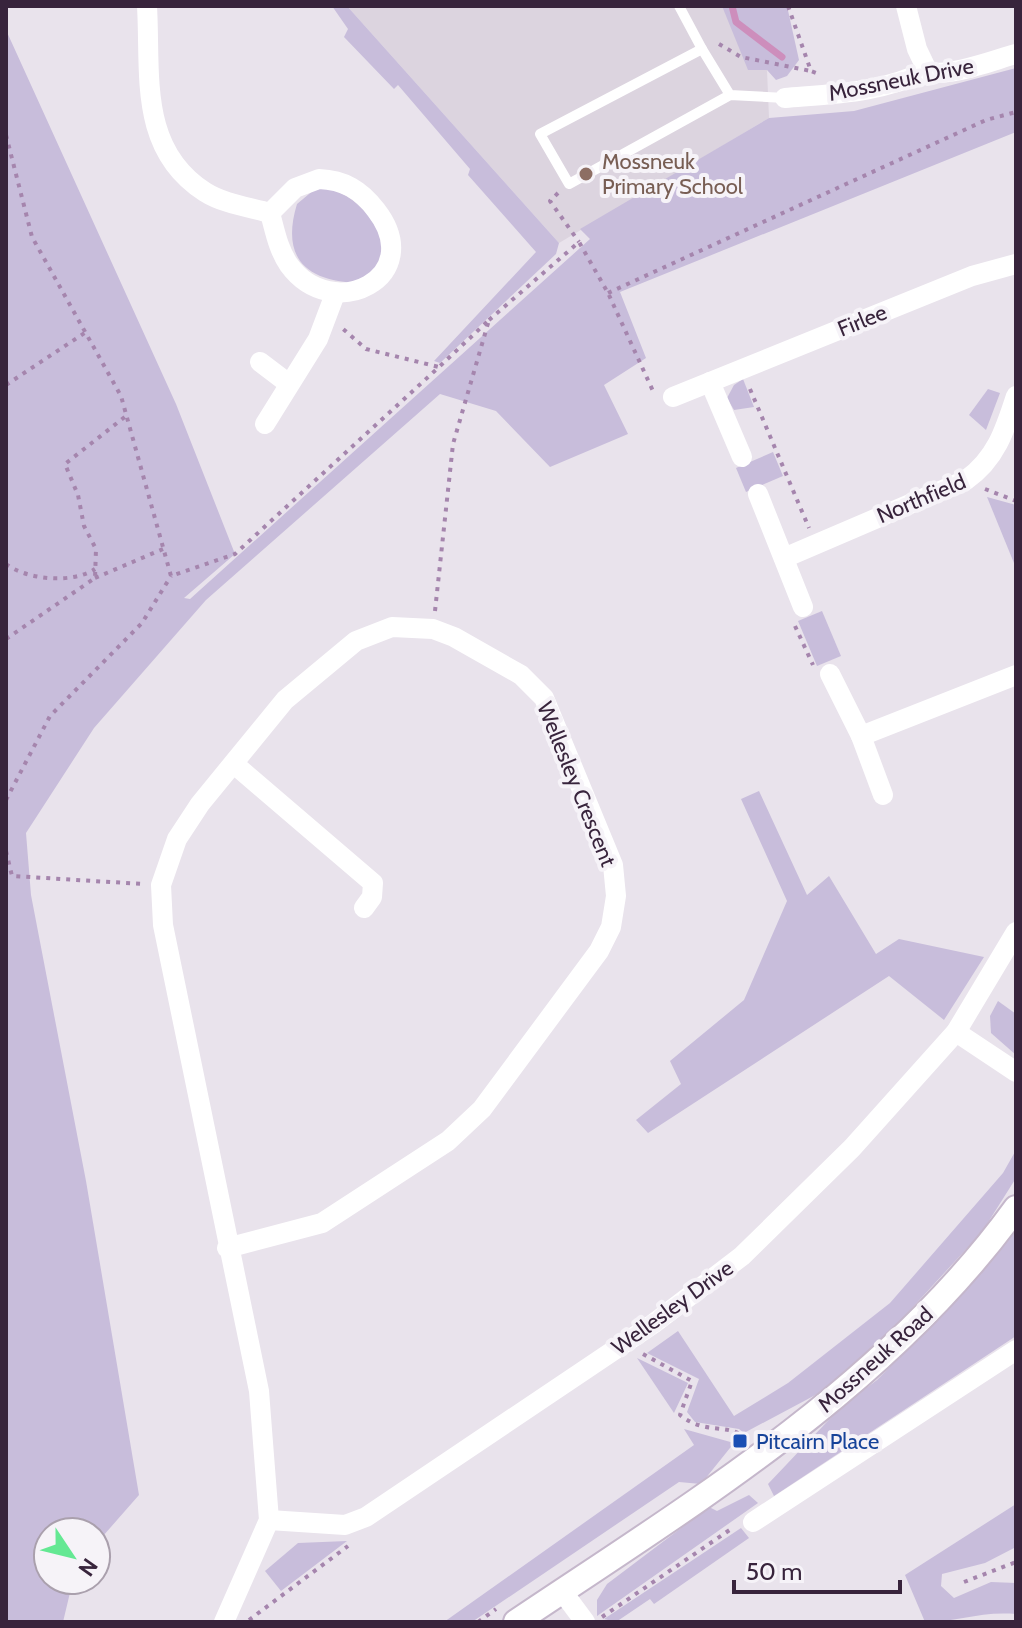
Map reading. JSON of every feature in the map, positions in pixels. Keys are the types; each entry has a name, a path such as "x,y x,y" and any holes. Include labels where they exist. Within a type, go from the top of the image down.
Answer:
{"street":[{"path":"147,6 150,110 165,151 207,193 270,213"},
{"path":"906,6 927,70"},
{"name":"Mossneuk Drive","path":"785,98 850,93 910,79 927,70 934,75 1016,54"},
{"path":"319,179 336,180 356,189 372,204 392,238 386,270 374,284 355,292 335,294 296,274 280,250 270,213 295,188 319,179"},
{"name":"Firlee","path":"673,397 972,276 1016,264"},
{"path":"265,424 318,339 335,294"},
{"path":"260,362 289,384"},
{"path":"710,382 742,457"},
{"name":"Northfield","path":"784,558 966,480 983,469 995,453 1016,396"},
{"path":"758,494 803,607"},
{"name":"Wellesley Crescent","path":"224,1622 269,1520 259,1391 227,1248 163,925 161,885 177,839 285,700 356,641 392,627 433,629 521,675 544,698 613,865 616,896 611,927 579,980 482,1109 448,1141 322,1223 227,1248"},
{"path":"830,674 861,736 883,795"},
{"path":"861,736 1016,675"},
{"path":"234,764 373,883 372,897 364,908"},
{"name":"Wellesley Drive","path":"269,1520 345,1525 366,1517 623,1343 742,1256 852,1148 956,1032 1016,932"},
{"path":"956,1032 1016,1072"},
{"name":"Mossneuk Road","path":"516,1622 764,1453 906,1335 975,1265 1016,1208"},
{"path":"748,1521 1016,1350"},
{"path":"562,1591 585,1622"}],"lane":[{"path":"679,6 730,95"},
{"path":"702,49 540,134 569,184 730,95 785,98"}],"path":[{"path":"788,6 811,71"},
{"path":"692,30 741,57 825,76"},
{"path":"608,293 986,120 1016,112"},
{"path":"6,135 32,237 121,396 171,576"},
{"path":"569,184 550,201 579,242 608,293 657,400 673,397"},
{"path":"6,800 50,716 142,623 171,576 235,554 489,320 579,242"},
{"path":"327,315 366,349 439,367"},
{"path":"433,629 453,444 489,320"},
{"path":"6,385 86,332"},
{"path":"742,368 815,543"},
{"path":"95,578 96,549 84,526 78,495 65,464 127,415"},
{"path":"966,480 1016,501"},
{"path":"6,639 95,578 164,549"},
{"path":"6,564 14,570 49,577 82,578 95,569"},
{"path":"803,607 793,621 814,668 830,674"},
{"path":"6,851 12,876 161,885"},
{"path":"623,1343 692,1381 680,1415 696,1427 738,1432 764,1453"},
{"path":"243,1622 353,1542 366,1517"},
{"path":"595,1622 748,1521"},
{"path":"964,1582 1016,1562"}],"shaded area":[{"path":"332,6 347,6 559,243 556,254 440,363 434,361 536,252 468,175 470,169 398,85 394,89 344,37 348,29"},
{"name":"Mossneuk Primary School","path":"347,6 723,6 767,70 769,118 559,243"},
{"path":"722,6 787,6 799,60 787,76 776,80 767,70 748,70"},
{"path":"6,30 176,404 235,554 184,598 190,599 590,239 580,229 769,118 854,111 1016,68 1016,132 620,292 646,358 604,385 628,434 550,467 496,411 440,394 206,600 94,728 26,833 31,895 86,1181 139,1495 112,1526 112,1516 32,1516 32,1596 69,1596 63,1622 6,1622"},
{"path":"329,188 361,208 377,229 381,240 378,265 361,283 342,282 313,272 296,253 292,240 297,204 315,189"},
{"path":"743,379 754,407 734,410 727,398 734,385"},
{"path":"988,389 1000,393 986,430 969,415"},
{"path":"773,452 783,476 746,492 736,468"},
{"path":"987,497 1016,505 1016,568"},
{"path":"822,611 841,656 817,666 798,621"},
{"path":"759,791 807,895 829,876 876,954 899,939 984,957 944,1020 889,976 648,1133 636,1120 681,1084 670,1061 744,1000 787,901 741,799"},
{"path":"998,1001 1016,1014 1016,1055 991,1033 990,1016"},
{"path":"1016,1150 1016,1178 982,1232 889,1333 821,1392 744,1433 739,1429 695,1422 687,1412 699,1379 647,1353 678,1331 734,1416 788,1383 890,1303 1003,1173"},
{"path":"1016,1229 1016,1336 774,1496 768,1484 841,1407 877,1380 942,1314"},
{"path":"637,1358 688,1383 674,1413"},
{"path":"684,1429 734,1443 701,1484 679,1482 472,1622 444,1622 694,1445"},
{"path":"749,1495 758,1503 597,1616 597,1600 607,1584 709,1507 717,1511"},
{"path":"1016,1504 1016,1547 985,1563 942,1574 941,1586 954,1598 991,1582 1016,1583 1016,1614 925,1622 905,1575"},
{"path":"741,1528 749,1538 654,1604 650,1599 616,1622 604,1619"},
{"path":"347,1541 281,1591 265,1571 298,1543"}],"waterway":[{"path":"732,6 736,22 782,57"}],"place":[{"name":"Mossneuk Primary School","path":"586,174"},
{"name":"Pitcairn Place","path":"740,1441"}]}
